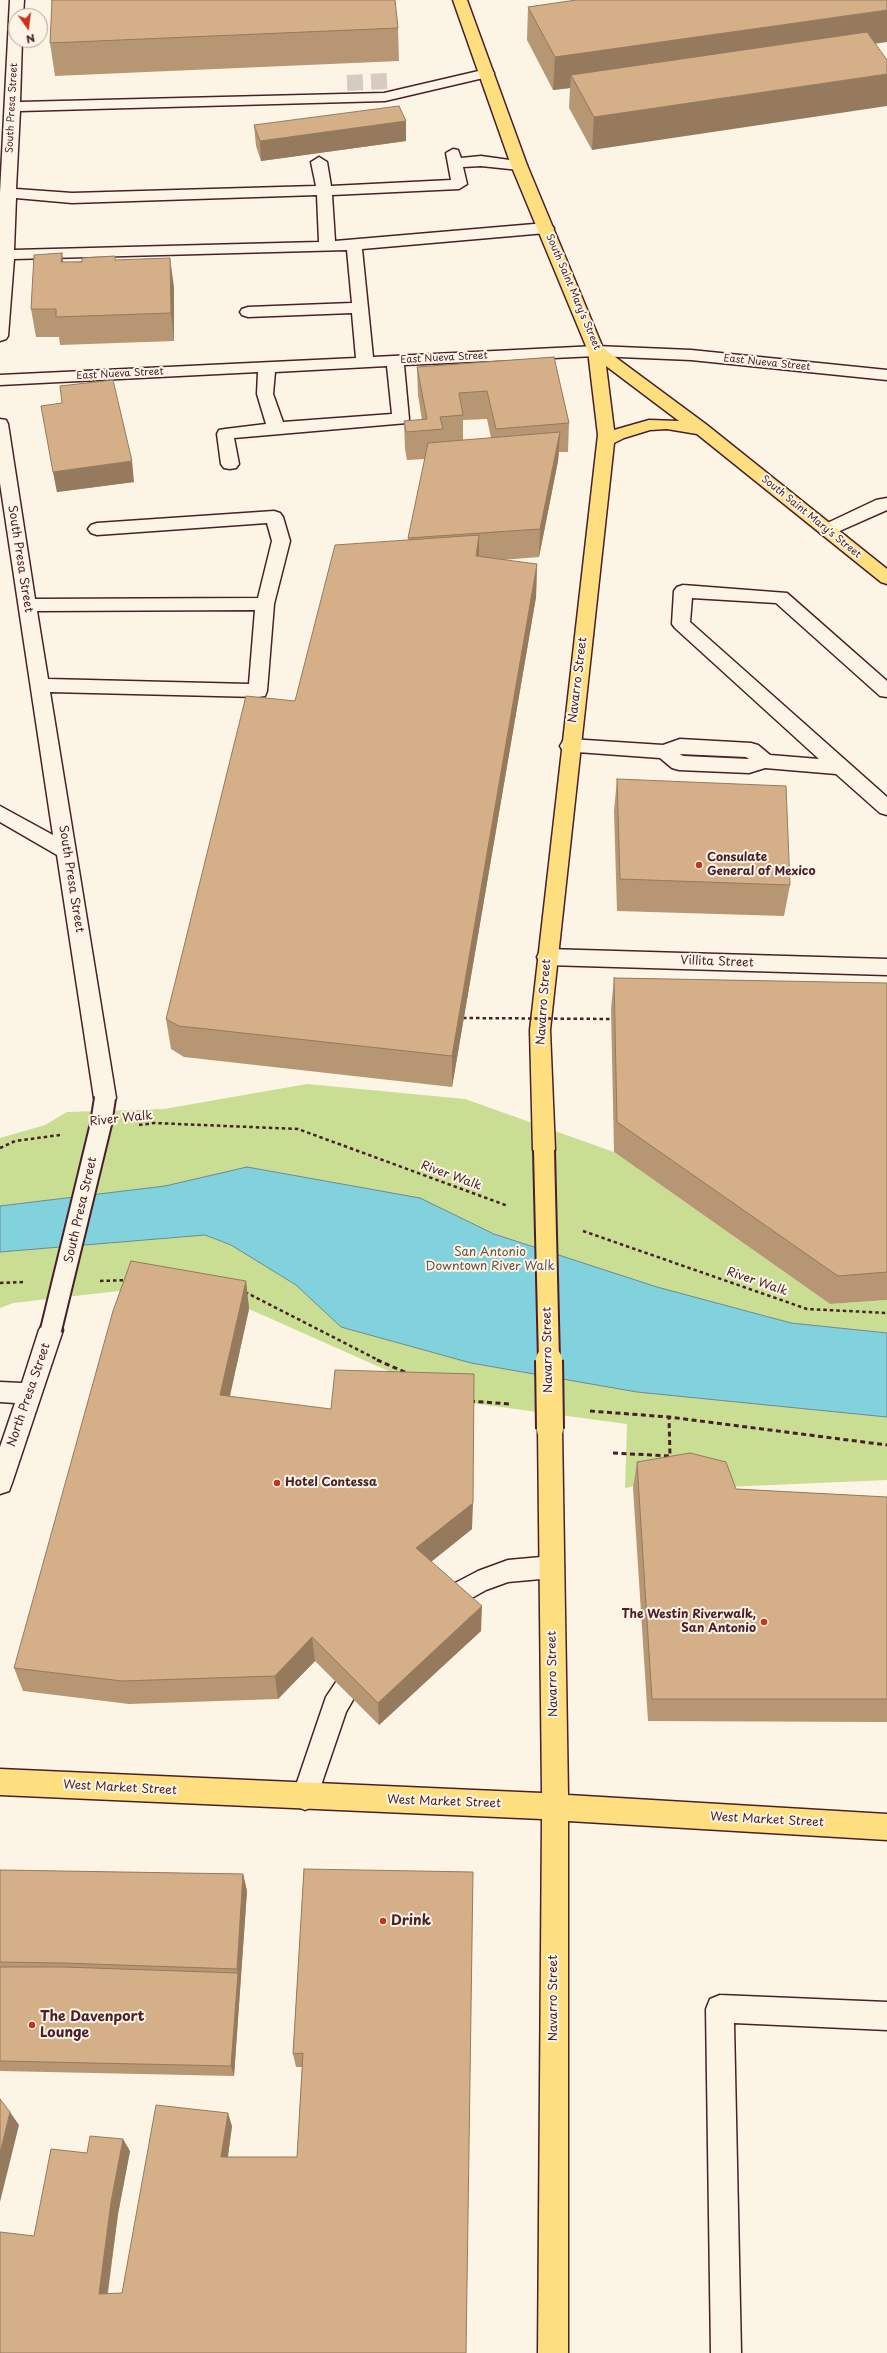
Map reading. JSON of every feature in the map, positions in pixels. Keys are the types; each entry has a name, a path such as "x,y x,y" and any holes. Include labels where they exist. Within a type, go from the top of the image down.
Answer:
{"main road":[{"name":"South Saint Mary's Street","path":"460,0 519,165 596,351 701,429 887,578"},
{"name":"Navarro Street","path":"553,2353 554,1807 552,1566 544,1150 540,1030 570,746 605,441 604,408 596,351"},
{"path":"605,441 618,434 649,425 684,426 701,429"},
{"name":"West Market Street","path":"0,1782 305,1797 554,1807 887,1827"}],"street":[{"name":"South Presa Street","path":"0,336 6,255 8,117 16,0"},
{"path":"8,117 385,97 421,87 487,73"},
{"path":"389,81 421,87"},
{"path":"313,100 347,83"},
{"path":"8,193 72,198 324,191 459,184 454,158 519,165"},
{"path":"319,162 324,191 327,246"},
{"path":"6,255 354,246 546,228"},
{"path":"354,246 365,362"},
{"path":"248,312 360,308"},
{"name":"East Nueva Street","path":"0,380 596,351 691,355 887,375"},
{"path":"230,464 225,434 276,428 401,419 395,361"},
{"path":"266,367 265,394 276,428"},
{"name":"South Presa Street","path":"0,424 39,685 67,852 105,1098 100,1131 51,1330"},
{"path":"827,530 882,504 887,504"},
{"path":"39,685 258,691 265,604 281,542 274,517 96,529"},
{"path":"887,691 781,597 683,591 681,624 887,808"},
{"path":"27,605 265,604"},
{"path":"570,746 665,752 679,763 748,766 765,761 840,767"},
{"path":"0,813 67,852"},
{"name":"Villita Street","path":"547,957 887,967"},
{"name":"North Presa Street","path":"0,1483 51,1330"},
{"path":"0,1392 30,1394"},
{"path":"447,1600 478,1582 508,1571 552,1566"},
{"path":"305,1797 334,1706 345,1691"},
{"path":"726,2353 720,2009 887,2016"}],"path":[{"path":"463,1018 612,1019"},
{"name":"River Walk","path":"131,1126 154,1123 298,1129 512,1207"},
{"path":"0,1148 15,1141 61,1135"},
{"name":"River Walk","path":"580,1231 807,1309 887,1313"},
{"path":"94,1281 134,1280"},
{"path":"0,1283 32,1282"},
{"path":"241,1290 364,1354 413,1376"},
{"path":"463,1398 470,1401 518,1405"},
{"path":"589,1410 669,1417 887,1444"},
{"path":"613,1453 670,1456 669,1417"}],"green space":[{"name":"San Antonio Downtown River Walk","path":"307,1084 465,1099 614,1152 830,1304 887,1300 887,1480 724,1487 687,1477 625,1488 627,1424 456,1401 249,1309 137,1289 13,1303 0,1308 0,1138 45,1125 67,1112 164,1109"}],"water":[{"path":"247,1167 420,1198 494,1234 657,1287 791,1323 887,1333 887,1417 637,1392 471,1363 341,1327 296,1285 231,1245 205,1235 0,1252 0,1206 165,1186"}],"building":[{"path":"52,0 395,0 398,28 50,43"},
{"path":"576,0 887,0 887,10 555,57 528,7"},
{"path":"867,32 887,60 887,74 594,117 571,75"},
{"path":"399,106 406,121 260,141 254,125"},
{"path":"62,253 61,262 82,262 82,258 115,256 115,260 170,258 171,313 56,317 56,309 31,309 34,255"},
{"path":"554,357 569,423 496,429 487,391 459,393 463,415 440,417 443,429 406,432 404,421 427,419 417,367"},
{"path":"113,380 132,461 53,472 41,406 62,403 60,386"},
{"path":"560,432 540,529 408,538 428,443"},
{"path":"479,535 476,556 537,564 452,1056 179,1026 166,1019 246,696 295,701 335,545"},
{"name":"Consulate General of Mexico","path":"617,779 786,786 790,885 620,879"},
{"path":"614,978 887,983 887,1272 838,1276 617,1122"},
{"name":"Hotel Contessa","path":"131,1261 246,1281 220,1395 331,1409 335,1370 474,1374 473,1503 416,1548 482,1606 378,1703 312,1637 275,1676 122,1681 14,1668 113,1311"},
{"name":"The Westin Riverwalk, San Antonio","path":"690,1453 726,1462 736,1489 887,1497 887,1699 652,1699 637,1462"},
{"path":"304,1869 473,1872 466,2353 0,2353 0,2232 34,2236 51,2149 87,2153 90,2136 123,2139 111,2202 99,2294 122,2293 156,2105 228,2113 221,2157 297,2157 303,2053 293,2054"},
{"path":"0,1870 243,1874 237,1969 0,1962"},
{"path":"0,1967 64,1967 238,1973 231,2066 0,2061"},
{"path":"0,2099 10,2112 0,2153"}],"tunnel":[{"path":"347,83 389,81"}],"place":[{"name":"Consulate General of Mexico","path":"699,865"},
{"name":"Hotel Contessa","path":"277,1483"},
{"name":"The Westin Riverwalk, San Antonio","path":"764,1622"},
{"name":"Drink","path":"383,1921"},
{"name":"The Davenport Lounge","path":"32,2025"}]}
